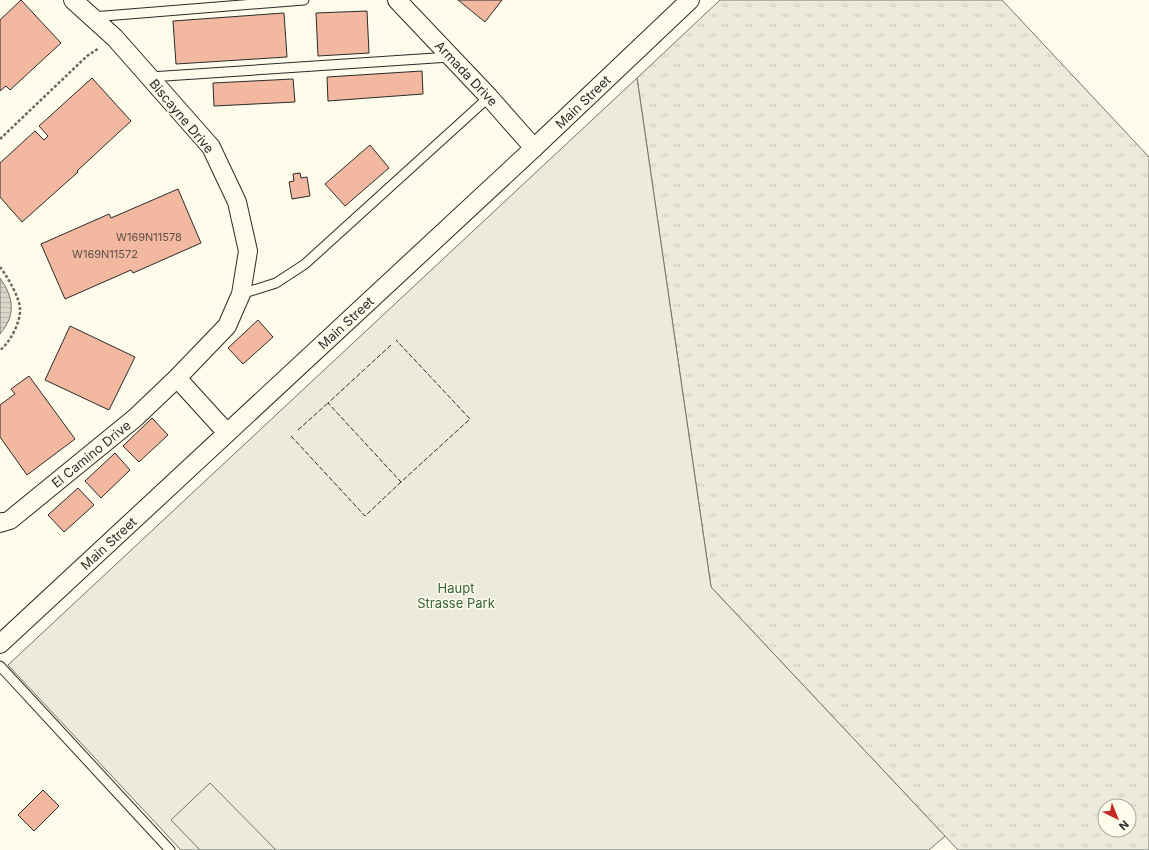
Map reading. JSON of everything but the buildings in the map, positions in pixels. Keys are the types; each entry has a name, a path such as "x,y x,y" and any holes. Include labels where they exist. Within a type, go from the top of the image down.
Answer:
{"street":[{"name":"Biscayne Drive","path":"74,0 115,38 211,147 238,202 248,251 241,294 227,326 177,378"},
{"name":"Armada Drive","path":"397,0 489,96 534,148"},
{"name":"Main Street","path":"0,644 534,148 690,0"},
{"path":"177,378 227,433"},
{"name":"El Camino Drive","path":"0,522 10,520 135,418 177,378"}],"lane":[{"path":"92,17 304,0"},
{"path":"149,77 452,57"},
{"path":"241,294 276,283 305,264 489,96"},
{"path":"0,666 170,850"}],"path":[{"path":"0,139 87,56 115,38"},
{"path":"0,267 14,289 21,308 10,339 0,350"}],"green space":[{"path":"720,0 1002,0 1149,157 1149,850 958,850 711,587 637,78"},
{"name":"Haupt Strasse Park","path":"637,78 711,587 945,836 929,850 181,850 8,665"}],"shaded area":[{"path":"0,278 5,285 10,299 11,313 9,320 0,334"},
{"path":"210,783 276,850 200,850 171,820"}],"fence":[{"path":"391,345 328,403 401,482 470,419 396,340"},
{"path":"298,430 328,403"},
{"path":"291,436 365,516 401,482"}]}
